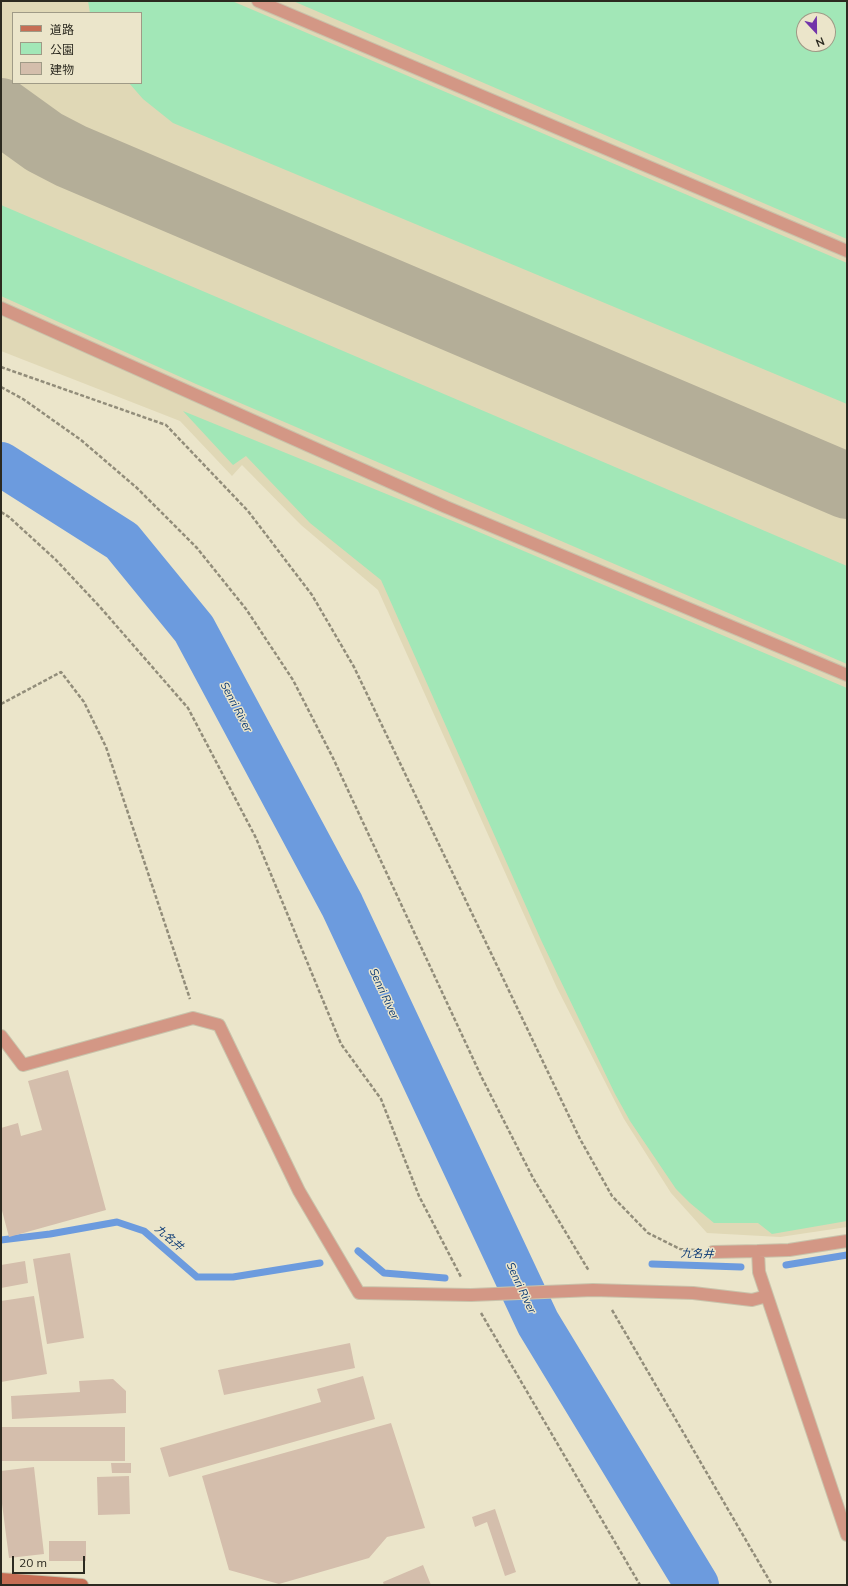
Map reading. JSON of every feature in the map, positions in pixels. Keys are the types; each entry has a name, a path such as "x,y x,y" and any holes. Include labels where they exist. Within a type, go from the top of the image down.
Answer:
{"street":[{"path":"258,1 847,251"},
{"path":"1,308 446,507 847,675"},
{"path":"1,1036 23,1065 193,1018 219,1025 299,1191 359,1293 475,1295 597,1290 693,1293 752,1300 767,1296"},
{"path":"713,1252 789,1250 847,1242"},
{"path":"758,1251 759,1272 847,1535"},
{"path":"1,1579 82,1585"}],"path":[{"path":"1,367 166,425 248,511 312,595 354,667 580,1139 612,1196 648,1233 680,1249 713,1252"},
{"path":"1,387 23,399 81,440 137,488 197,548 246,610 289,674 333,758 482,1078 534,1178 597,1290 772,1585"},
{"path":"1,512 9,517 56,560 100,607 188,708 256,838 341,1044 381,1099 419,1196 640,1585"},
{"path":"1,704 61,672 84,702 106,747 192,1004 193,1018"}],"shaded area":[{"path":"1,1 847,1 847,1227 780,1237 707,1233 671,1193 624,1119 557,988 378,590 301,525 242,465 232,476 180,421 1,351"}],"green space":[{"path":"88,1 232,1 847,263 847,404 173,123 143,99 130,84 142,84 142,12 90,12"},
{"path":"293,1 847,1 847,239"},
{"path":"1,205 847,566 847,664 196,384 1,296"},
{"path":"183,411 460,524 847,688 847,1221 772,1234 758,1223 714,1223 676,1189 630,1121 615,1094 541,940 381,580 310,523 246,456 233,465"}],"building":[{"path":"68,1070 106,1210 9,1237 1,1207 1,1128 18,1123 21,1136 42,1130 28,1081"},
{"path":"70,1253 84,1338 47,1344 33,1259"},
{"path":"25,1261 28,1283 1,1288 1,1265"},
{"path":"34,1296 47,1374 1,1382 1,1301"},
{"path":"350,1343 355,1368 224,1395 218,1370"},
{"path":"363,1376 375,1419 169,1477 160,1448 321,1402 317,1389"},
{"path":"113,1379 126,1391 126,1413 12,1419 11,1396 80,1392 79,1381"},
{"path":"391,1423 425,1528 387,1537 369,1558 279,1584 229,1570 202,1476"},
{"path":"1,1427 125,1427 125,1461 1,1461"},
{"path":"111,1463 131,1463 131,1473 112,1473"},
{"path":"34,1467 44,1554 9,1558 1,1496 1,1471"},
{"path":"129,1476 130,1514 98,1515 97,1477"},
{"path":"495,1509 516,1572 505,1576 487,1522 475,1527 472,1517"},
{"path":"49,1541 86,1541 86,1561 49,1561"},
{"path":"423,1565 431,1585 384,1585 383,1582"}],"waterway":[{"name":"Senri River","path":"1,464 122,541 194,629 342,905 538,1323 697,1585"},
{"name":"九名井","path":"1,1240 50,1234 117,1222 144,1231 197,1277 233,1277 320,1263"},
{"name":"九名井","path":"358,1251 384,1273 445,1278"},
{"name":"九名井","path":"786,1265 847,1255"},
{"name":"九名井","path":"652,1264 741,1267"}],"taxiway":[{"path":"1,111 44,142 71,156 847,486"}]}
